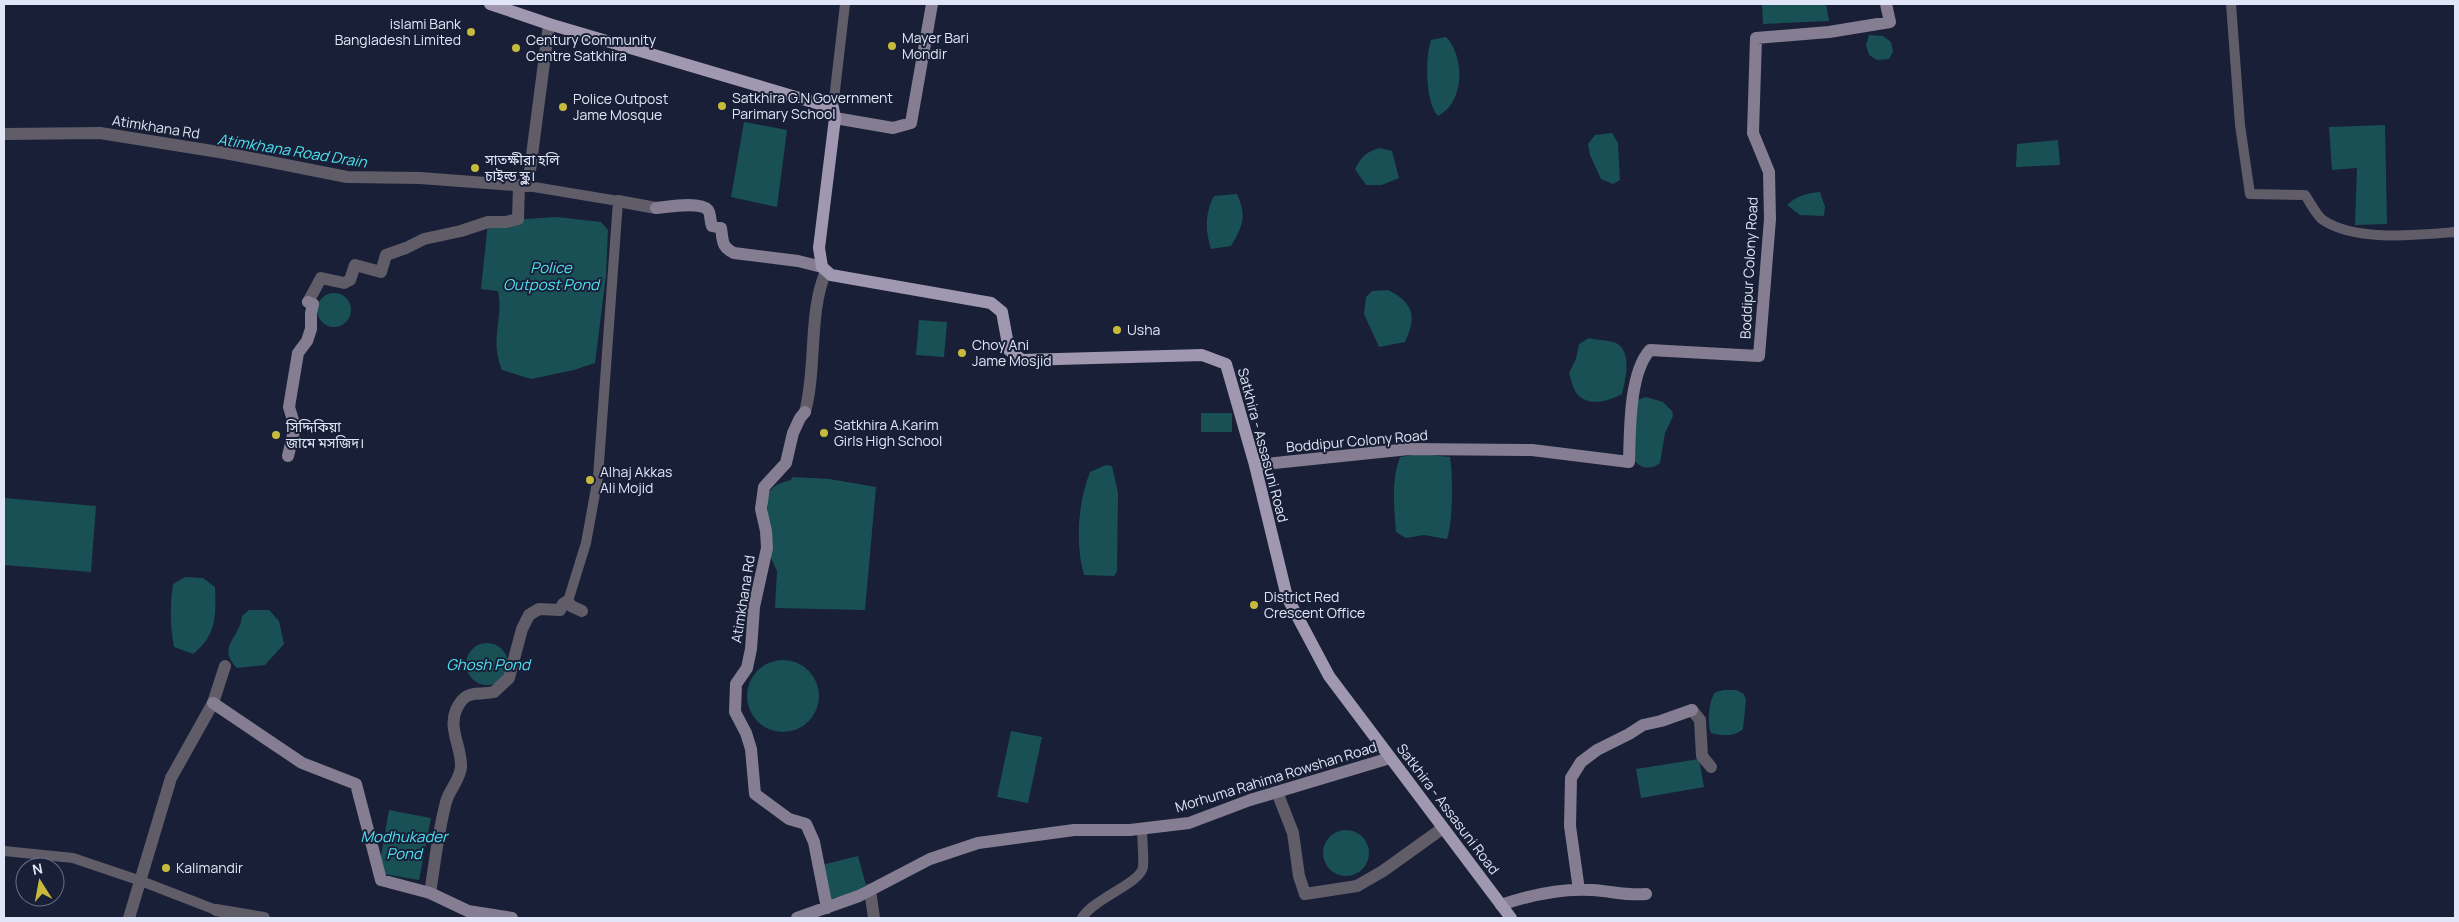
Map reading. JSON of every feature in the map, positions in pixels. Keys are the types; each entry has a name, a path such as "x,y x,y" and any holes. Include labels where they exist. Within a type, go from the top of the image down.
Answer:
{"main road":[{"path":"490,4 834,113 893,128 911,124 932,4"},
{"name":"Boddipur Colony Road","path":"1255,465 1409,449 1532,450 1629,462 1630,405 1644,356 1650,350 1759,356 1770,219 1769,172 1753,133 1756,38 1829,32 1890,22 1886,4"},
{"path":"824,269 819,248 834,113"},
{"path":"656,208 676,205 705,209 709,212 712,226 721,228 723,245 728,250 734,253 798,261 824,269"},
{"name":"Satkhira - Assasuni Road","path":"824,269 831,275 991,303 1002,312 1009,350 1022,360 1202,355 1226,364 1255,465 1287,597 1328,676 1511,918"},
{"path":"288,456 295,427 289,407 298,353 307,341 311,329 313,304 308,302"},
{"name":"Atimkhana Rd","path":"805,412 794,432 786,463 764,487 761,509 766,532 766,548 756,598 751,649 747,668 736,684 735,712 746,733 751,749 755,794 789,819 806,824 814,842 827,908"},
{"path":"213,702 302,763 356,784 382,880 430,893 468,911 512,918"},
{"path":"1579,890 1570,826 1571,778 1580,762 1597,750 1629,734 1642,724 1661,721 1692,710"},
{"name":"Morhuma Rahima Rowshan Road","path":"797,918 870,890 930,859 978,843 1074,830 1142,828 1189,822 1277,792 1390,758"},
{"path":"1501,905 1528,897 1579,890 1594,890 1631,896 1646,894"}],"street":[{"path":"834,113 845,4"},
{"path":"2231,4 2240,125 2250,194 2305,195 2322,220 2351,232 2413,235 2455,232"},
{"path":"308,302 321,278 344,283 350,280 355,265 381,272 386,255 424,239 461,231 488,222 518,220 549,24"},
{"name":"Atimkhana Rd","path":"4,134 100,133 225,153 347,177 420,178 524,186"},
{"path":"524,186 656,208"},
{"path":"430,893 442,815 447,796 453,788 461,766 454,733 456,711 466,696 475,692 494,692 509,678 522,629 529,615 539,609 560,610 563,604 568,601 586,543 598,477 618,201"},
{"name":"Atimkhana Rd","path":"805,412 811,382 818,295 824,269"},
{"path":"568,601 571,606 582,611"},
{"path":"129,918 142,881 171,778 213,702 225,666"},
{"path":"1692,710 1700,720 1702,756 1711,766"},
{"path":"1277,792 1293,833 1299,876 1304,894 1357,886 1383,871 1443,828"},
{"path":"1082,918 1087,910 1117,889 1136,879 1143,869 1142,828"},
{"path":"4,851 73,858 142,881 216,910 264,918"},
{"path":"870,890 874,918"}],"water":[{"path":"1762,4 1826,4 1829,21 1763,24"},
{"path":"1869,35 1883,36 1891,42 1893,52 1889,59 1877,60 1869,55 1866,45"},
{"path":"1446,37 1458,61 1459,80 1455,98 1450,106 1438,116 1428,91 1427,68 1429,48 1431,40"},
{"path":"744,122 787,130 777,207 731,197"},
{"path":"2385,125 2387,224 2355,225 2357,168 2332,170 2329,127"},
{"path":"1612,133 1618,143 1620,180 1613,184 1601,179 1590,155 1588,144 1595,135"},
{"path":"2058,140 2060,165 2016,167 2017,144"},
{"path":"1380,148 1392,151 1399,178 1382,185 1366,185 1355,169 1365,155"},
{"path":"1820,192 1825,207 1824,216 1800,215 1787,205 1794,199 1810,193"},
{"path":"1237,194 1243,215 1241,227 1231,246 1211,249 1207,222 1211,202 1214,196"},
{"name":"Police Outpost Pond","path":"557,217 601,222 608,230 606,276 595,363 574,370 531,379 502,370 498,359 498,291 481,289 488,222 511,224 525,219"},
{"path":"1388,290 1397,295 1408,306 1412,318 1411,325 1405,342 1379,347 1364,314 1366,297 1372,291"},
{"path":"334,293 341,294 346,298 350,303 350,317 346,322 341,326 334,327 327,326 322,322 318,317 317,310 318,303 322,298 327,294"},
{"path":"919,320 947,322 944,357 916,355"},
{"path":"1589,338 1616,343 1625,353 1625,381 1622,394 1606,401 1594,402 1583,399 1576,393 1569,373 1576,359 1579,344"},
{"path":"1646,397 1663,402 1672,411 1673,416 1665,433 1660,463 1649,468 1641,466 1633,458 1637,400"},
{"path":"1201,413 1232,413 1232,432 1201,432"},
{"path":"1419,454 1450,457 1452,499 1447,539 1424,535 1406,538 1396,532 1394,494 1397,466 1400,457"},
{"path":"1106,465 1112,466 1118,493 1117,571 1114,576 1084,575 1079,550 1080,510 1090,472"},
{"path":"792,477 829,479 876,487 865,610 775,608 777,571 771,558 767,496 774,487 791,480"},
{"path":"4,498 96,506 91,572 4,565"},
{"path":"185,577 203,578 215,587 215,615 211,632 201,647 193,654 174,647 172,631 173,584"},
{"path":"249,610 269,610 279,621 284,644 265,665 237,668 231,660 229,648 242,616"},
{"name":"Ghosh Pond","path":"483,643 491,643 502,649 508,664 502,679 491,685 483,685 472,679 466,668 466,660 472,649"},
{"path":"783,660 803,666 813,676 819,696 813,716 803,726 783,732 763,726 753,716 747,696 753,676 763,666"},
{"path":"1724,690 1736,690 1744,694 1746,700 1743,729 1728,735 1719,735 1711,733 1709,725 1710,709 1714,694"},
{"path":"1011,731 1042,737 1028,803 997,797"},
{"path":"1699,759 1704,787 1641,798 1636,769"},
{"name":"Modhukader Pond","path":"389,810 431,818 419,880 378,873"},
{"path":"1346,830 1359,834 1365,840 1369,853 1365,866 1359,872 1346,876 1333,872 1327,866 1323,853 1327,840 1333,834"},
{"path":"858,856 866,885 857,892 830,899 822,865"}],"place":[{"name":"islami Bank Bangladesh Limited","path":"471,32"},
{"name":"Mayer Bari Mondir","path":"892,46"},
{"name":"Century Community Centre Satkhira","path":"516,48"},
{"name":"Satkhira G.N Government Parimary School","path":"722,106"},
{"name":"Police Outpost Jame Mosque","path":"563,107"},
{"name":"সাতক্ষীরা হলি চাইল্ড স্কুল।","path":"475,168"},
{"name":"Usha","path":"1117,330"},
{"name":"Choy Ani Jame Mosjid","path":"962,353"},
{"name":"Satkhira A.Karim Girls High School","path":"824,433"},
{"name":"সিদ্দিকিয়া জামে মসজিদ।","path":"276,435"},
{"name":"Alhaj Akkas Ali Mojid","path":"590,480"},
{"name":"District Red Crescent Office","path":"1254,605"},
{"name":"Kalimandir","path":"166,868"}],"water label":[{"name":"Atimkhana Road Drain","path":"292,151"}]}
